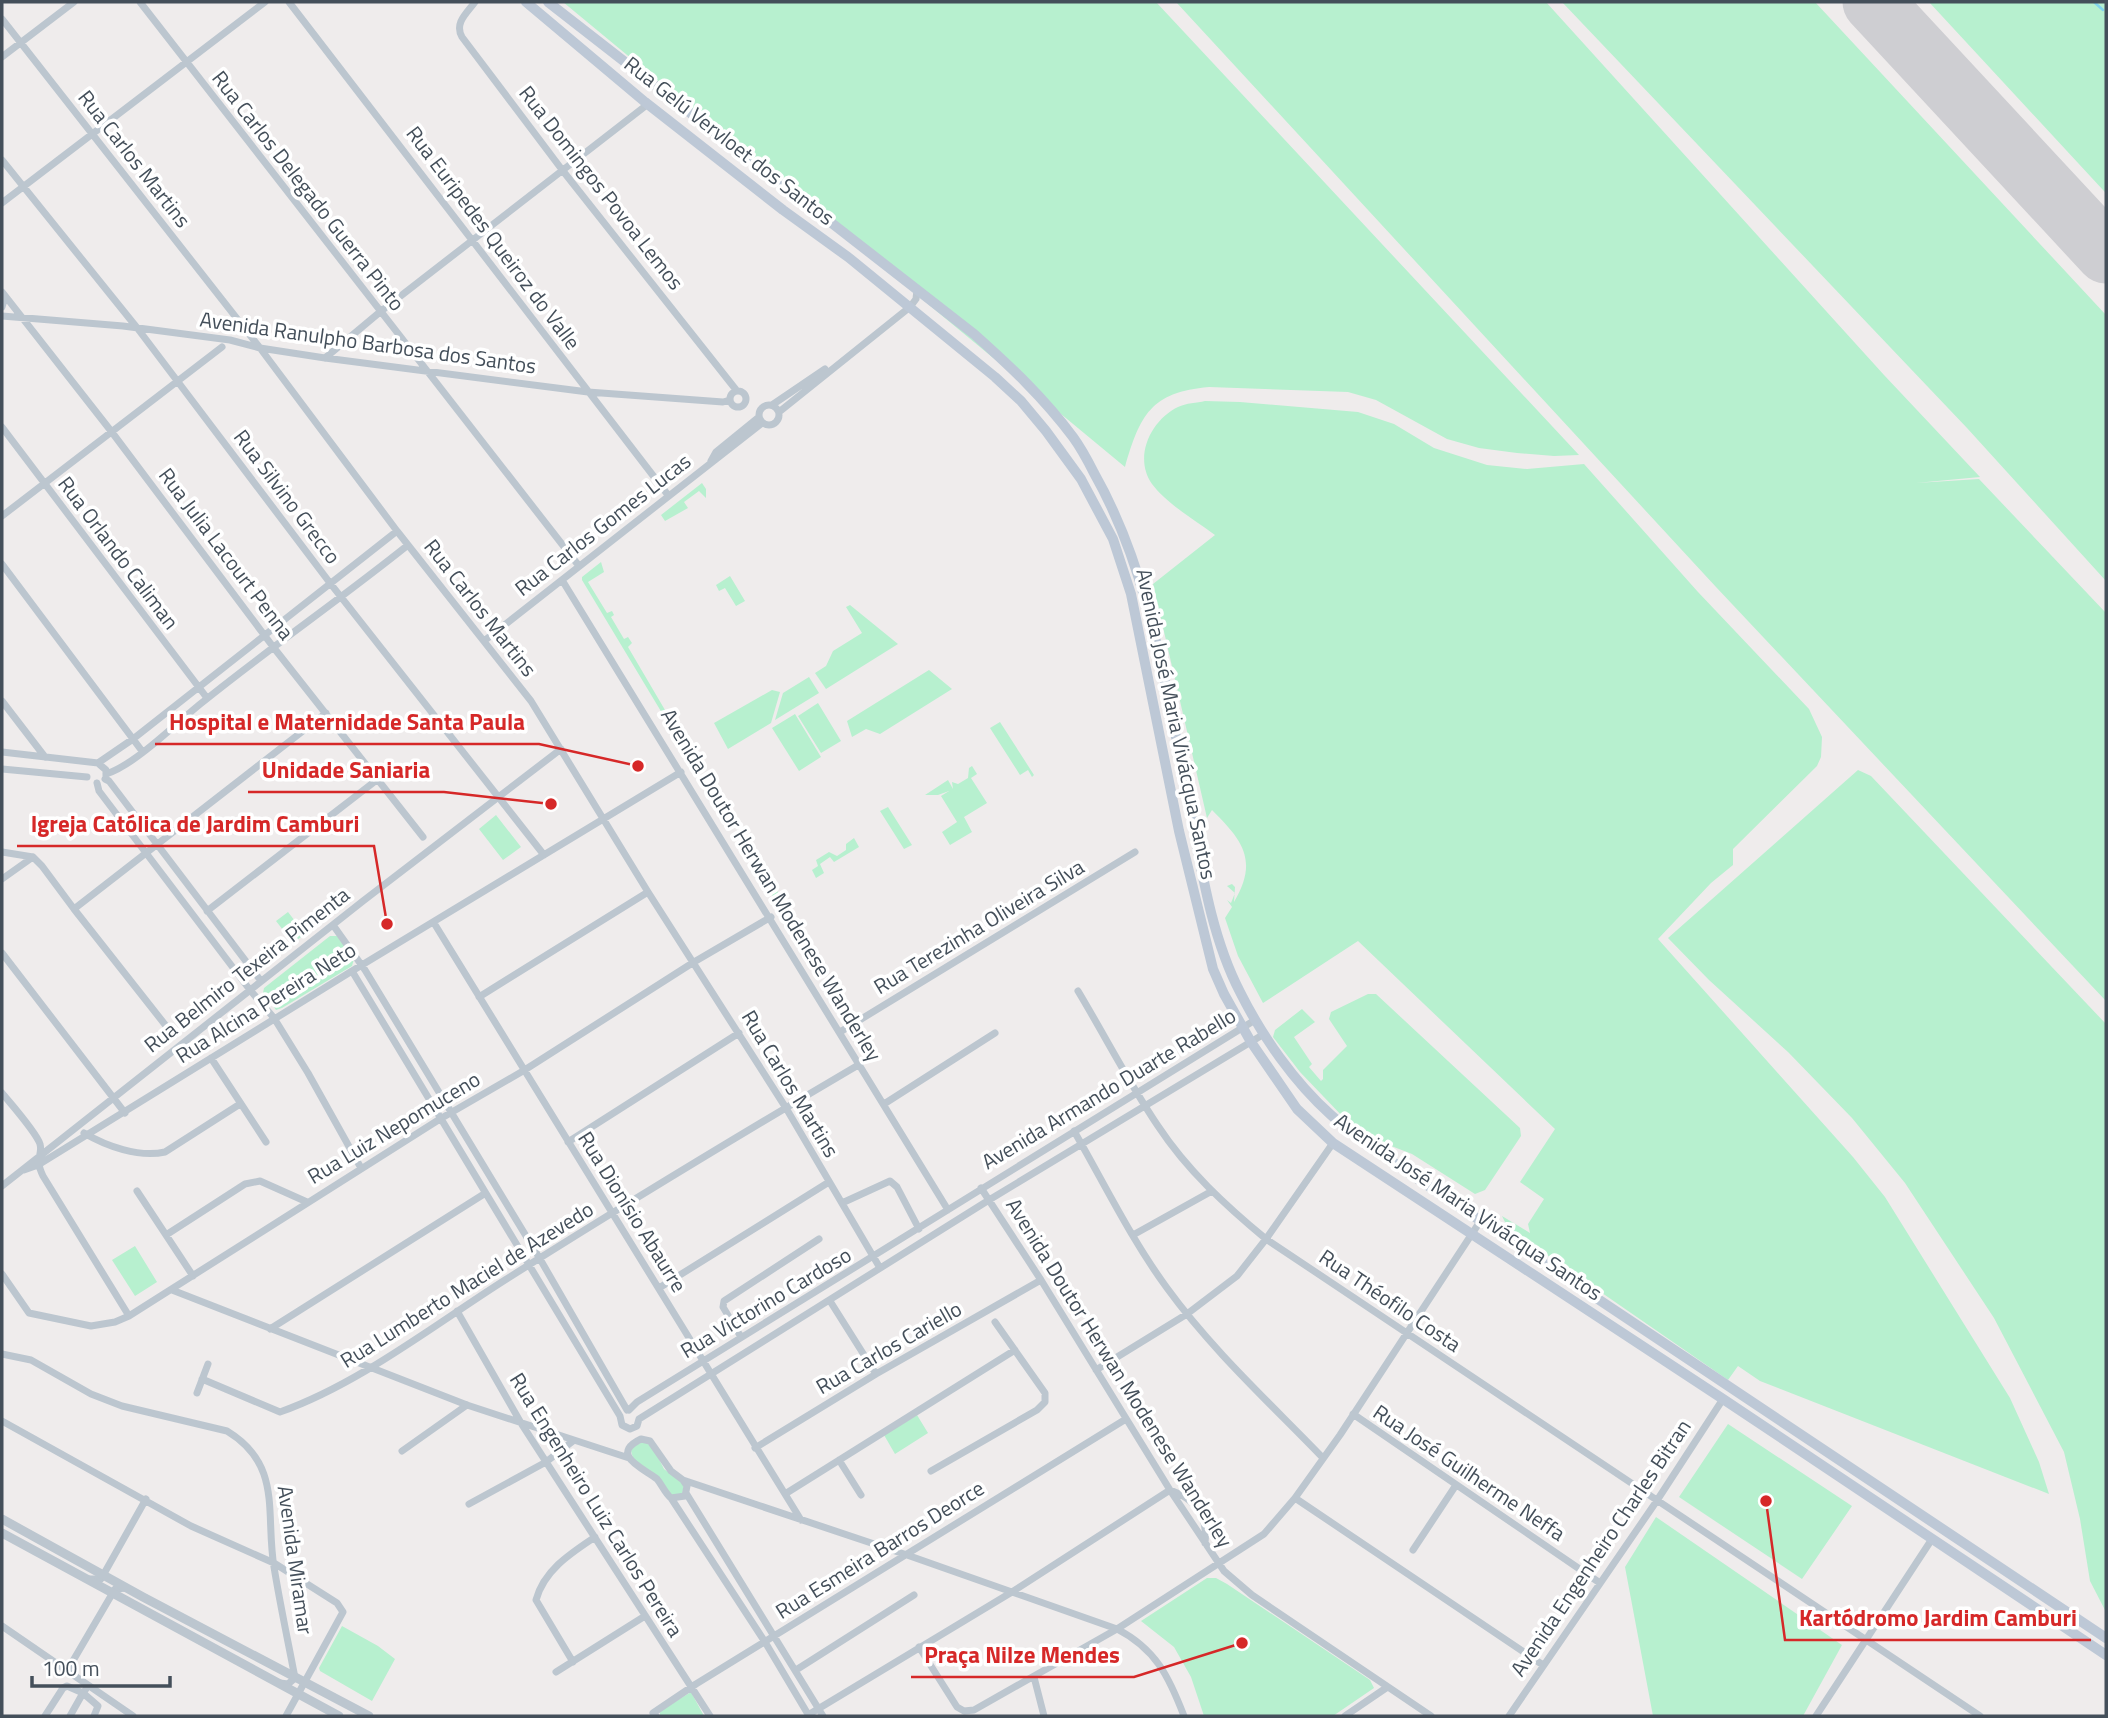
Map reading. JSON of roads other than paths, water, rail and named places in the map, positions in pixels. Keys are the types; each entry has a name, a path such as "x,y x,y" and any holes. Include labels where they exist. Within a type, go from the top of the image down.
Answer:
{"main road":[{"name":"Rua Gelú Vervloet dos Santos","path":"526,2 648,104 910,307"},
{"name":"Rua Gelú Vervloet dos Santos","path":"548,2 929,298"},
{"name":"Avenida José Maria Vivácqua Santos","path":"929,298 1017,372 1038,394 1075,439 1103,489 1143,586 1215,923 1226,960 1255,1020 1314,1098 1331,1115 1393,1162 2106,1639"},
{"name":"Avenida José Maria Vivácqua Santos","path":"910,307 1021,401 1081,478 1113,538 1137,617 1179,831 1218,981 1242,1029 1297,1109 1333,1143 1723,1398 2106,1655"}],"street":[{"path":"2,57 74,2"},
{"name":"Rua Carlos Delegado Guerra Pinto","path":"140,2 579,566"},
{"path":"2,203 265,2"},
{"name":"Rua Euripedes Queiroz do Valle","path":"289,2 668,495"},
{"name":"Rua Domingos Povoa Lemos","path":"475,2 460,21 459,32 563,171 737,391"},
{"name":"Rua Carlos Martins","path":"2,19 260,348 397,531 531,701 648,892 786,1108 874,1258"},
{"path":"325,358 380,312 648,104"},
{"name":"Rua Silvino Grecco","path":"2,160 138,329 330,583 544,855"},
{"path":"910,307 916,299 917,290"},
{"path":"2,307 4,294"},
{"name":"Rua Julia Lacourt Penna","path":"4,294 274,648 424,837"},
{"name":"Rua Carlos Gomes Lucas","path":"760,417 773,424 778,419 779,412 910,307"},
{"name":"Avenida Ranulpho Barbosa dos Santos","path":"2,316 230,340 260,348 325,358 588,391 730,401"},
{"path":"2,516 222,347"},
{"name":"Rua Carlos Gomes Lucas","path":"484,641 710,462 716,452 760,417 765,405 772,405 841,360"},
{"path":"746,403 737,407 730,401 732,394 737,391 743,393 746,403 760,417"},
{"path":"772,405 779,412"},
{"name":"Rua Orlando Caliman","path":"2,428 207,698"},
{"path":"397,531 133,739 88,769 87,777 91,782 97,783 116,770 408,545"},
{"path":"2,564 142,751"},
{"name":"Avenida Doutor Herwan Modenese Wanderley","path":"562,580 771,917 948,1210"},
{"path":"2,701 45,757"},
{"path":"74,909 326,713"},
{"name":"Rua Belmiro Texeira Pimenta","path":"2,1185 561,749"},
{"path":"2,752 96,763 104,767 106,776 261,981"},
{"path":"2,769 87,777"},
{"name":"Rua Alcina Pereira Neto","path":"85,1134 681,772"},
{"path":"207,911 378,779"},
{"path":"97,783 99,791 274,1018 361,1168"},
{"path":"2,852 33,857 42,866 174,1036"},
{"name":"Rua Terezinha Oliveira Silva","path":"840,1032 1135,852"},
{"path":"2,879 33,857"},
{"path":"479,998 648,892"},
{"name":"Rua Luiz Nepomuceno","path":"2,1274 29,1313 91,1326 115,1322 129,1316 439,1119 523,1071 694,962 771,917"},
{"name":"Rua Dionísio Abaurre","path":"434,923 801,1520"},
{"path":"333,925 362,966 540,1259 621,1400 625,1412 620,1422 636,1441"},
{"path":"2,953 125,1112"},
{"path":"352,971 484,1194 625,1412"},
{"name":"Rua Théofilo Costa","path":"1078,991 1174,1148 1212,1191 1266,1239 1980,1716"},
{"name":"Avenida Armando Duarte Rabello","path":"874,1258 981,1188 1255,1020"},
{"path":"568,1142 738,1033"},
{"path":"884,1104 995,1033"},
{"name":"Avenida Armando Duarte Rabello","path":"880,1268 1145,1104 1264,1034"},
{"path":"211,1058 265,1142"},
{"name":"Rua Lumberto Maciel de Azevedo","path":"202,1378 280,1412 306,1402 369,1368 530,1265 860,1064"},
{"path":"2,1093 38,1140 38,1166 129,1316"},
{"path":"78,1126 85,1134 116,1147 143,1154 158,1153 165,1152 240,1104"},
{"path":"1074,1131 1133,1236 1187,1314 1323,1458"},
{"name":"Rua Belmiro Texeira Pimenta","path":"24,1170 38,1166 85,1134"},
{"path":"1096,1370 1187,1314 1237,1276 1333,1143"},
{"path":"166,1235 245,1184 260,1181 307,1202"},
{"path":"842,1203 884,1181 890,1181 897,1187 919,1229"},
{"path":"659,1288 829,1182"},
{"name":"Avenida Armando Duarte Rabello","path":"981,1188 989,1200"},
{"path":"137,1191 192,1276"},
{"path":"1133,1236 1212,1191"},
{"path":"271,1329 484,1194"},
{"name":"Avenida Doutor Herwan Modenese Wanderley","path":"989,1200 1219,1565 1252,1595 1431,1716"},
{"path":"919,1647 954,1703 964,1711 980,1707 1117,1629 1264,1534 1295,1498 1323,1458 1408,1334 1481,1220"},
{"path":"741,1337 723,1307 724,1301 819,1238"},
{"name":"Rua Victorino Cardoso","path":"625,1412 741,1337 874,1258 880,1268 639,1421"},
{"name":"Rua Carlos Cariello","path":"755,1448 876,1374 1041,1280"},
{"path":"172,1290 467,1405 629,1458"},
{"path":"830,1301 876,1374"},
{"name":"Rua Engenheiro Luiz Carlos Pereira","path":"457,1311 520,1423 710,1716"},
{"path":"931,1471 1044,1404 1045,1393 995,1322"},
{"path":"785,1494 1014,1350"},
{"name":"Avenida Miramar","path":"2,1354 31,1360 91,1394 122,1406 211,1426 240,1438 262,1468 270,1489 274,1563 300,1680"},
{"path":"197,1393 208,1364"},
{"name":"Avenida Engenheiro Charles Bitran","path":"1508,1716 1656,1502 1723,1398"},
{"path":"621,1400 637,1402"},
{"path":"402,1451 467,1405"},
{"path":"625,1412 636,1412 650,1441 671,1471 684,1480 1117,1629 1141,1643 1156,1659 1172,1686 1184,1716"},
{"name":"Rua José Guilherme Neffa","path":"1353,1414 1601,1583"},
{"name":"Rua Esmeira Barros Deorce","path":"655,1715 691,1688 775,1635 1126,1419"},
{"path":"2,1421 191,1525 274,1563 337,1603 343,1612 300,1680 298,1693 286,1716"},
{"path":"627,1429 634,1428 639,1421"},
{"path":"469,1504 546,1462 573,1441"},
{"path":"650,1441 636,1441 630,1448 629,1458 633,1464 658,1481 671,1498 765,1642 809,1716 821,1712 919,1647 1012,1592 1170,1490 1189,1499 1202,1517 1206,1525 1205,1543"},
{"path":"839,1460 861,1495"},
{"path":"684,1480 686,1493 821,1712"},
{"path":"1413,1550 1456,1485"},
{"path":"671,1498 680,1498 686,1493"},
{"path":"1295,1498 1543,1665"},
{"path":"86,1578 101,1579 146,1499"},
{"path":"2,1519 369,1716"},
{"path":"2,1533 339,1716"},
{"path":"573,1661 536,1600 538,1592 560,1562 595,1537"},
{"path":"1816,1716 1932,1539"},
{"path":"67,1671 114,1589 130,1589"},
{"path":"796,1670 914,1595"},
{"path":"556,1672 645,1616"},
{"path":"2,1626 133,1716"},
{"path":"1034,1677 1044,1716"},
{"path":"280,1683 288,1684 300,1680"},
{"path":"70,1716 88,1685"},
{"path":"45,1716 63,1688 72,1687 97,1703 98,1709 94,1716"},
{"path":"1345,1716 1386,1688"}],"waterway":[{"path":"2094,2 2103,10"}],"place":[{"name":"Hospital e Maternidade Santa Paula","path":"638,766"},
{"name":"Unidade Saniaria","path":"551,804"},
{"name":"Igreja Católica de Jardim Camburi","path":"387,924"},
{"name":"Kartódromo Jardim Camburi","path":"1766,1501"},
{"name":"Praça Nilze Mendes","path":"1242,1643"}]}
